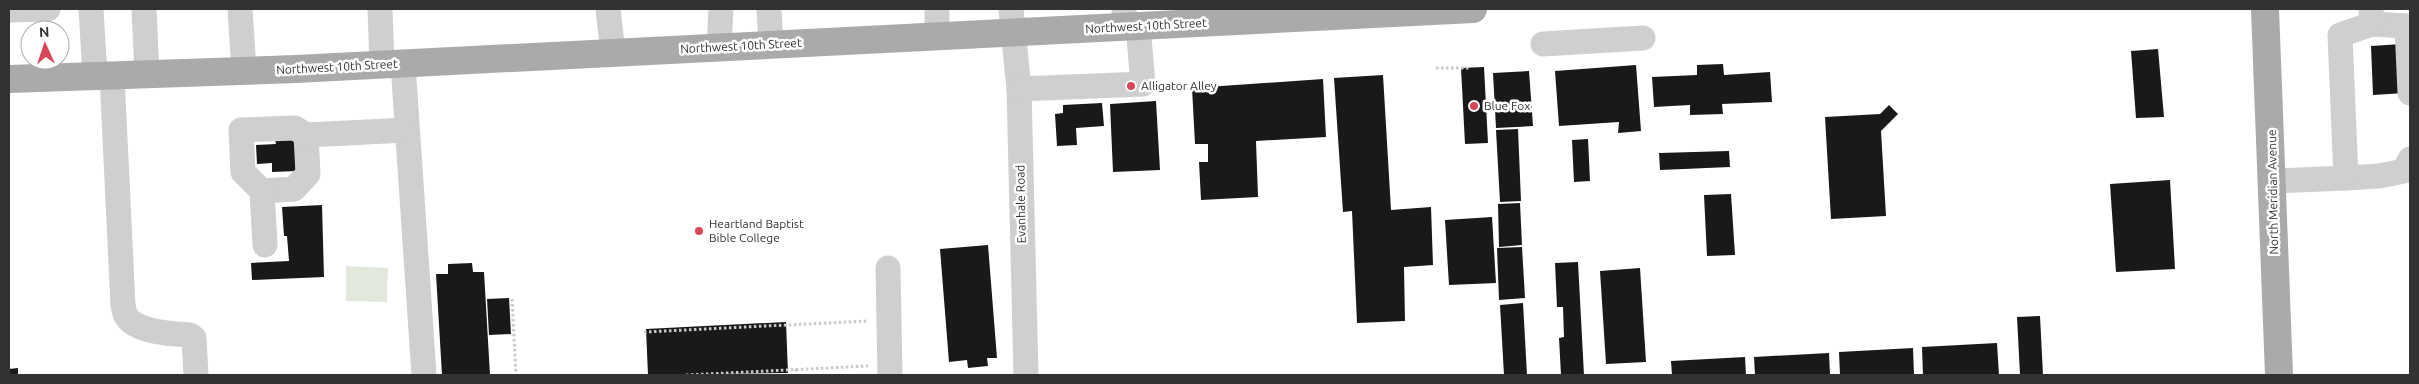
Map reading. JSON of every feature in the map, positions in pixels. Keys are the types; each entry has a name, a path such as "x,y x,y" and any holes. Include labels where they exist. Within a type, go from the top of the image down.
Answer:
{"main road":[{"name":"Northwest 10th Street","path":"46,70 103,76 244,72 937,36 1013,21 1129,21 1271,14 1473,9"},
{"name":"North Meridian Avenue","path":"2265,9 2278,375"},
{"name":"Northwest 10th Street","path":"9,79 34,70"}],"street":[{"path":"9,10 48,9"},
{"path":"91,9 103,76 123,305 126,317 138,325 159,333 190,335 194,338 196,375"},
{"path":"144,9 147,74"},
{"path":"240,9 244,72"},
{"path":"380,9 407,130 424,375"},
{"path":"608,9 613,53"},
{"path":"719,48 721,9"},
{"path":"769,9 771,45"},
{"path":"937,9 937,36"},
{"path":"2346,178 2340,35 2372,16 2407,26 2410,93"},
{"name":"Evanhale Road","path":"1013,21 1020,89 1026,375"},
{"path":"1020,89 1143,84 1129,21"},
{"path":"1542,44 1643,38"},
{"path":"265,245 262,191 244,172 241,130 295,128 306,136 407,130"},
{"path":"262,191 294,189 308,174 306,136"},
{"path":"2272,181 2379,176 2404,171 2410,159"},
{"path":"888,268 890,370"}],"path":[{"path":"1436,68 1470,68"},
{"path":"512,299 516,375"},
{"path":"644,332 889,320"},
{"path":"796,370 796,375"},
{"path":"686,375 796,370 890,370"}],"shaded area":[{"path":"346,266 388,268 387,302 346,301"}],"building":[{"path":"2402,44 2405,93 2373,95 2371,46"},
{"path":"2158,49 2164,117 2136,118 2131,51"},
{"path":"1723,64 1724,75 1770,72 1772,102 1722,104 1723,114 1690,115 1690,105 1654,107 1652,77 1697,75 1697,65"},
{"path":"1636,65 1641,131 1618,133 1619,122 1559,126 1555,71"},
{"name":"Blue Fox","path":"1484,67 1488,143 1465,144 1461,68"},
{"path":"1529,71 1533,126 1496,128 1493,73"},
{"path":"1383,75 1391,210 1431,207 1433,265 1404,267 1405,321 1357,323 1352,211 1343,212 1334,78"},
{"path":"1323,79 1326,137 1256,141 1258,197 1201,200 1199,162 1208,162 1208,144 1195,144 1192,88"},
{"path":"1156,101 1160,170 1113,172 1110,104"},
{"path":"1102,103 1104,126 1076,128 1077,145 1057,146 1055,114 1063,113 1063,105"},
{"path":"1889,105 1898,114 1881,131 1886,216 1831,219 1825,117 1880,114"},
{"path":"1518,129 1521,201 1500,202 1496,130"},
{"path":"296,139 297,171 272,172 272,163 257,164 256,145 276,144 275,140"},
{"path":"1588,139 1590,181 1574,182 1572,140"},
{"path":"1729,151 1730,167 1660,170 1659,153"},
{"path":"2170,180 2175,269 2116,272 2110,184"},
{"path":"1731,194 1735,255 1707,256 1704,195"},
{"path":"1520,203 1522,245 1499,247 1498,204"},
{"path":"322,205 324,277 252,280 251,263 289,261 287,236 284,236 282,207"},
{"path":"1492,217 1496,283 1449,285 1445,220"},
{"path":"988,245 997,358 987,358 988,366 968,368 967,360 949,362 940,249"},
{"path":"1522,247 1525,298 1499,300 1497,248"},
{"path":"1578,262 1584,375 1561,375 1559,338 1564,337 1563,307 1557,307 1555,263"},
{"path":"472,263 473,272 484,272 490,375 442,375 436,274 448,274 448,264"},
{"path":"1640,268 1646,362 1606,364 1600,271"},
{"path":"509,298 511,334 489,335 487,299"},
{"path":"1523,303 1527,375 1504,375 1500,305"},
{"path":"2040,316 2043,375 2020,375 2017,317"},
{"path":"786,322 788,373 648,375 646,329"},
{"path":"1997,343 1999,375 1923,375 1922,347"},
{"path":"1913,348 1914,375 1840,375 1839,352"},
{"path":"1829,353 1830,375 1755,375 1754,357"},
{"path":"1745,357 1746,375 1672,375 1671,361"},
{"path":"18,368 18,375 9,375 9,369"}],"place":[{"name":"Alligator Alley","path":"1131,86"},
{"name":"Blue Fox","path":"1474,106"},
{"name":"Heartland Baptist Bible College","path":"699,231"}]}
